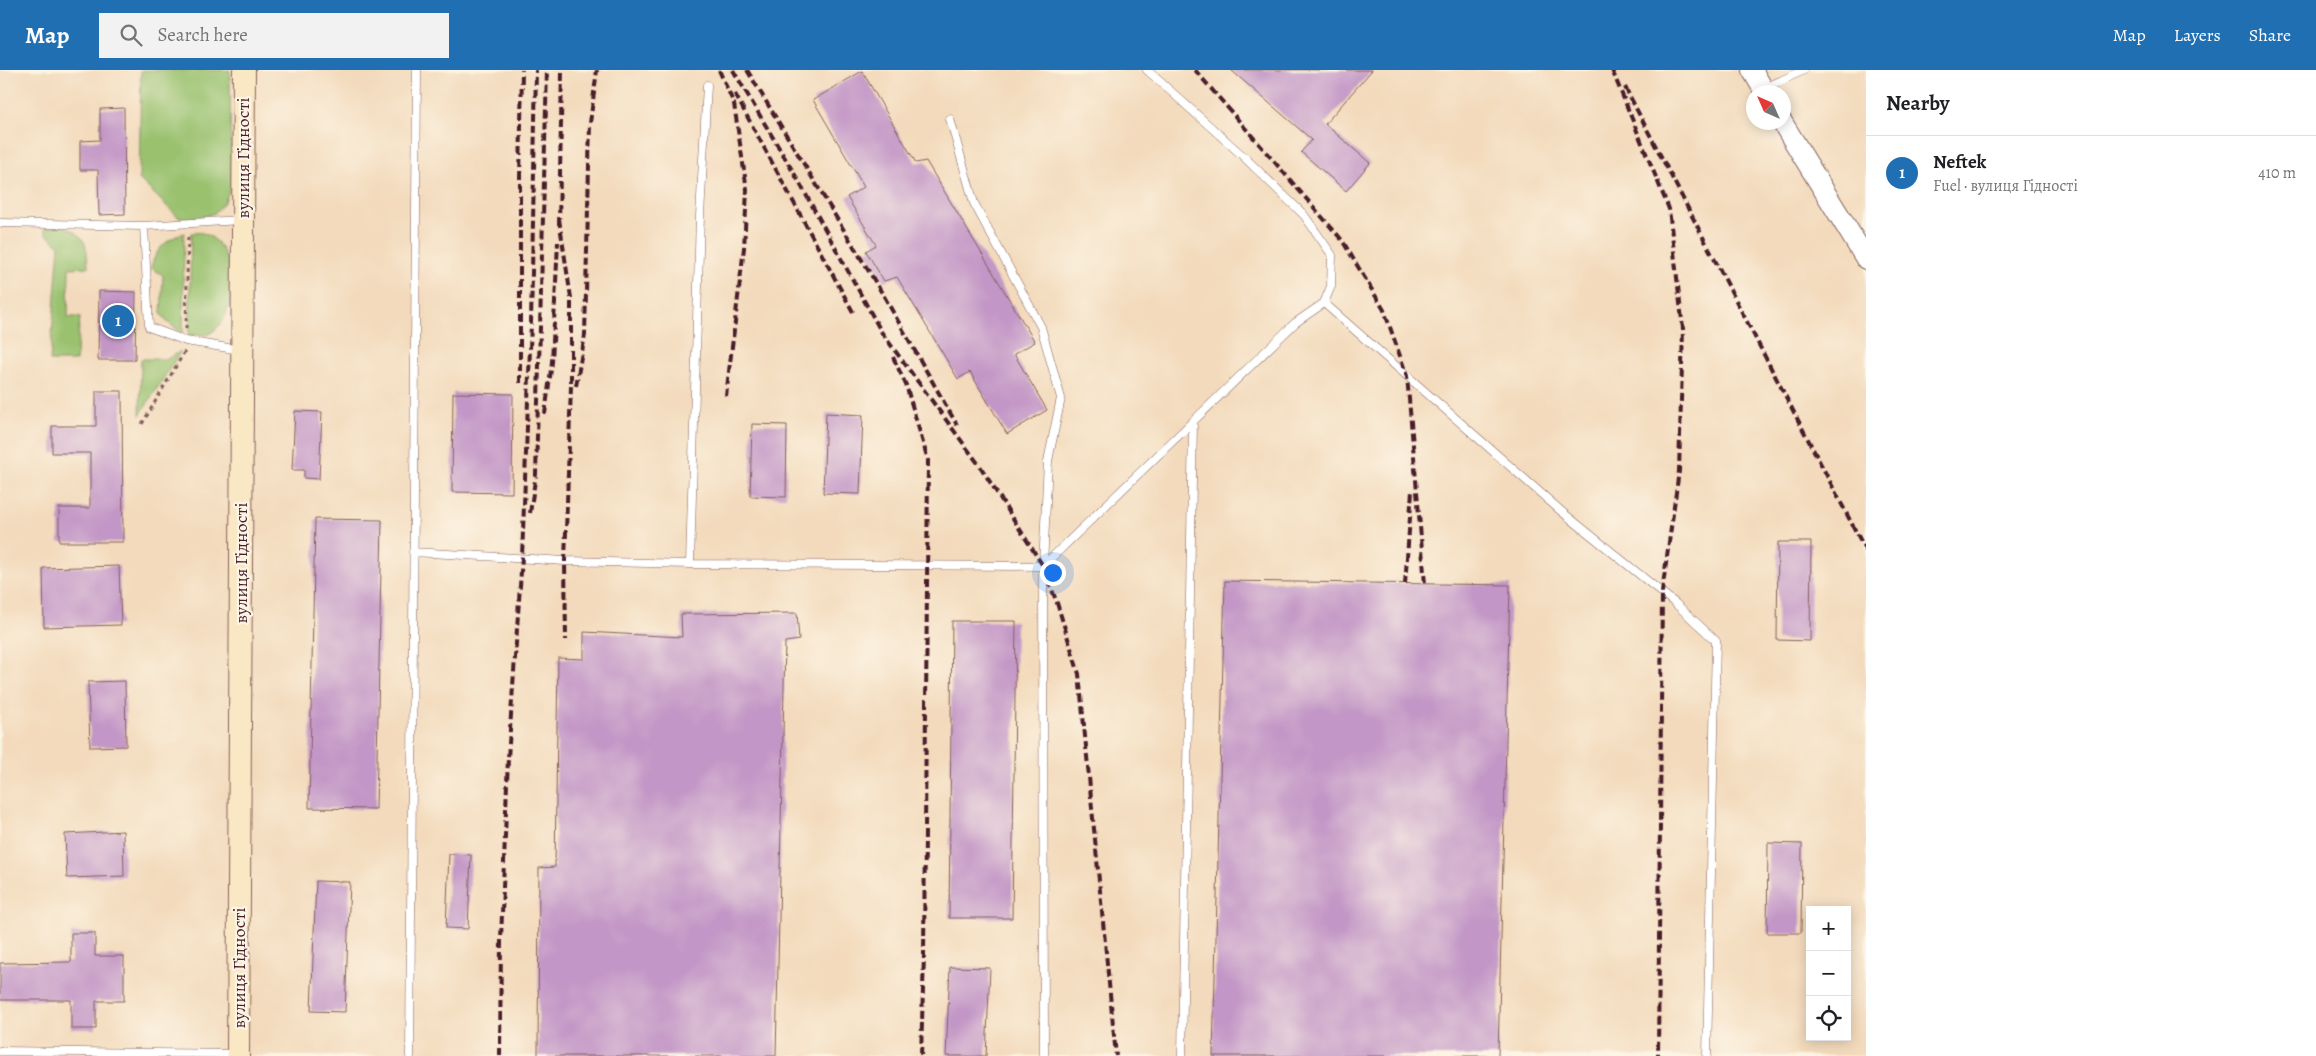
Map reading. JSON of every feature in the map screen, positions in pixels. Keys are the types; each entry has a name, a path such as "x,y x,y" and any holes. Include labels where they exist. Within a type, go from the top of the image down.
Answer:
{"main road":[{"name":"вулиця Гідності","path":"238,1055 244,70"}],"street":[{"path":"1752,70 1761,85"},
{"path":"1787,130 1866,259"}],"lane":[{"path":"410,1056 417,70"},
{"path":"413,552 565,561 690,564 1043,566 1296,324 1324,303 1331,286 1332,255 1304,215 1243,156 1147,70"},
{"path":"1775,85 1804,70"},
{"path":"690,564 700,216 706,85"},
{"path":"950,119 974,203 1041,327 1061,398 1048,461 1043,566 1044,1056"},
{"path":"0,223 144,226 243,220"},
{"path":"144,226 148,326 186,342 242,350"},
{"path":"1324,303 1561,511 1676,604 1716,641 1708,1056"},
{"path":"1182,1056 1193,423"},
{"path":"0,1051 238,1055"}],"path":[{"path":"186,332 189,223"},
{"path":"142,424 186,350"}],"green space":[{"path":"141,70 230,70 231,186 225,201 215,213 194,219 178,217 139,179"},
{"path":"63,226 71,229 84,241 88,267 69,268 68,317 80,317 76,361 50,361 59,245 45,233 45,228"},
{"path":"184,233 183,333 168,323 161,314 163,275 151,268 155,255 159,250 172,238"},
{"path":"191,233 202,233 214,239 223,250 231,282 226,314 219,326 204,335 189,335"},
{"path":"181,351 140,415 141,359 167,359"}],"building":[{"path":"1231,70 1372,70 1325,124 1370,163 1346,191 1301,152 1312,140"},
{"path":"862,71 916,163 926,161 1035,342 1014,354 1047,410 1007,434 970,372 958,379 897,277 884,281 866,251 876,245 847,197 864,187 813,100"},
{"path":"124,108 125,214 99,215 98,170 80,170 80,141 100,140 100,109"},
{"path":"99,291 136,292 135,360 98,360"},
{"path":"96,391 122,391 123,542 59,542 59,508 90,508 90,453 52,453 52,426 96,426"},
{"path":"453,393 513,394 512,493 452,492"},
{"path":"295,411 322,412 319,479 304,478 304,470 292,470"},
{"path":"826,413 863,415 860,494 823,493"},
{"path":"752,424 787,425 786,497 750,496"},
{"path":"315,519 382,520 376,809 309,808"},
{"path":"1778,542 1811,542 1810,641 1777,640"},
{"path":"119,566 121,625 44,627 43,568"},
{"path":"1225,581 1510,585 1498,1056 1213,1056"},
{"path":"797,613 799,640 785,642 776,1056 538,1056 539,868 555,867 558,658 584,659 584,632 682,637 681,614"},
{"path":"952,621 1016,621 1012,918 949,918"},
{"path":"125,681 126,746 90,747 88,682"},
{"path":"123,831 124,876 67,878 65,834"},
{"path":"1768,843 1802,844 1801,933 1767,933"},
{"path":"449,854 471,855 468,929 446,928"},
{"path":"316,881 350,882 345,1012 311,1011"},
{"path":"71,933 95,933 95,956 124,956 124,1001 96,1001 96,1029 71,1029 71,1000 0,1000 0,963 71,962"},
{"path":"950,967 990,968 986,1056 946,1056"}],"railway":[{"path":"520,383 522,70"},
{"path":"500,1056 501,940 508,758 522,557 531,323 536,70"},
{"path":"530,513 536,474 547,70"},
{"path":"559,225 562,70"},
{"path":"576,386 585,335 590,123 597,70"},
{"path":"719,70 734,104 747,190 744,248 726,396"},
{"path":"733,70 798,180 882,333 980,466 1043,566 1057,603 1079,674 1116,1056"},
{"path":"747,70 885,298 957,425"},
{"path":"1195,70 1342,240 1384,310 1407,376 1425,584"},
{"path":"1612,70 1669,209 1683,329 1679,471 1662,592 1658,1056"},
{"path":"1625,87 1866,551"},
{"path":"735,94 853,312"},
{"path":"559,219 571,298 571,386 565,561 566,640"},
{"path":"545,414 552,362 558,242"},
{"path":"893,357 906,385 928,460 924,955 921,1056"},
{"path":"1405,584 1412,491"}],"place":[{"name":"Neftek","path":"118,321"}]}
